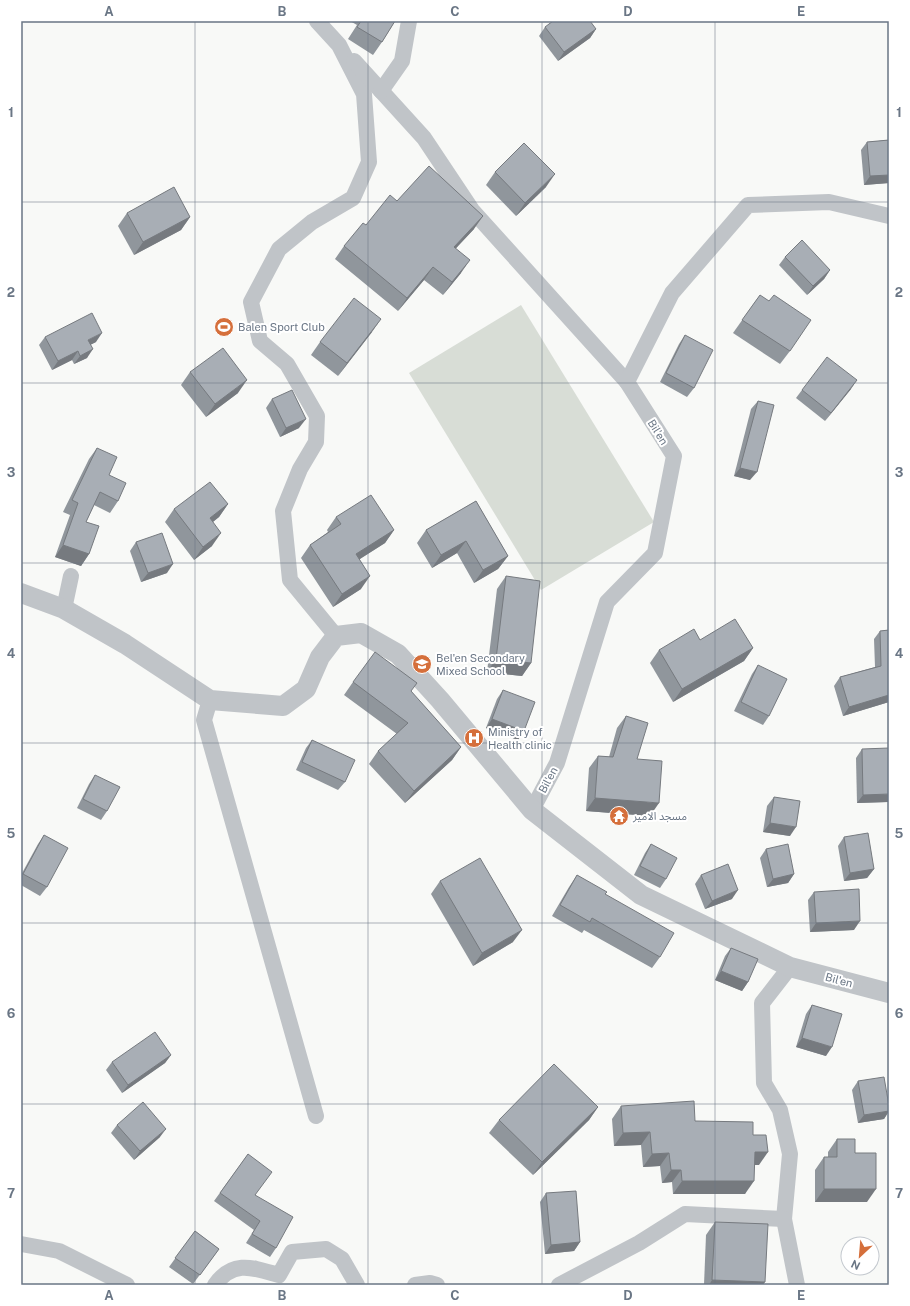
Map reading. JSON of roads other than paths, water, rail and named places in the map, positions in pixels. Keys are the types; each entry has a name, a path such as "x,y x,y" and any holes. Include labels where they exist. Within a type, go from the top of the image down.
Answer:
{"street":[{"name":"Bil'en","path":"317,21 424,138 472,210 627,382 674,456 655,553 608,602 557,763 532,810"},
{"path":"381,91 402,61 409,21"},
{"path":"21,593 64,609 125,644 210,700 283,706 306,689 320,657 336,636 290,580 283,511 300,469 316,442 317,416 287,364 260,340 251,302 278,249 312,222 353,198 369,162 364,94 339,45"},
{"path":"627,382 672,293 748,205 828,202 889,216"},
{"path":"64,609 71,576"},
{"name":"Bil'en","path":"336,636 361,633 398,654 440,700 532,810 641,895 790,967 889,993"},
{"path":"210,700 204,720 316,1116"},
{"path":"790,967 762,1003 764,1083 780,1110 790,1154 784,1219 797,1285"},
{"path":"559,1285 639,1243 685,1214 784,1219"},
{"path":"21,1244 59,1251 127,1285"},
{"path":"215,1285 223,1274 248,1266 279,1276 292,1252 326,1248 342,1259 357,1285"},
{"path":"415,1285 430,1283 438,1285"}],"place":[{"name":"Balen Sport Club","path":"224,327"},
{"name":"Bel'en Secondary Mixed School","path":"422,664"},
{"name":"Ministry of Health clinic","path":"474,738"},
{"name":"مسجد الامير","path":"619,816"}]}
